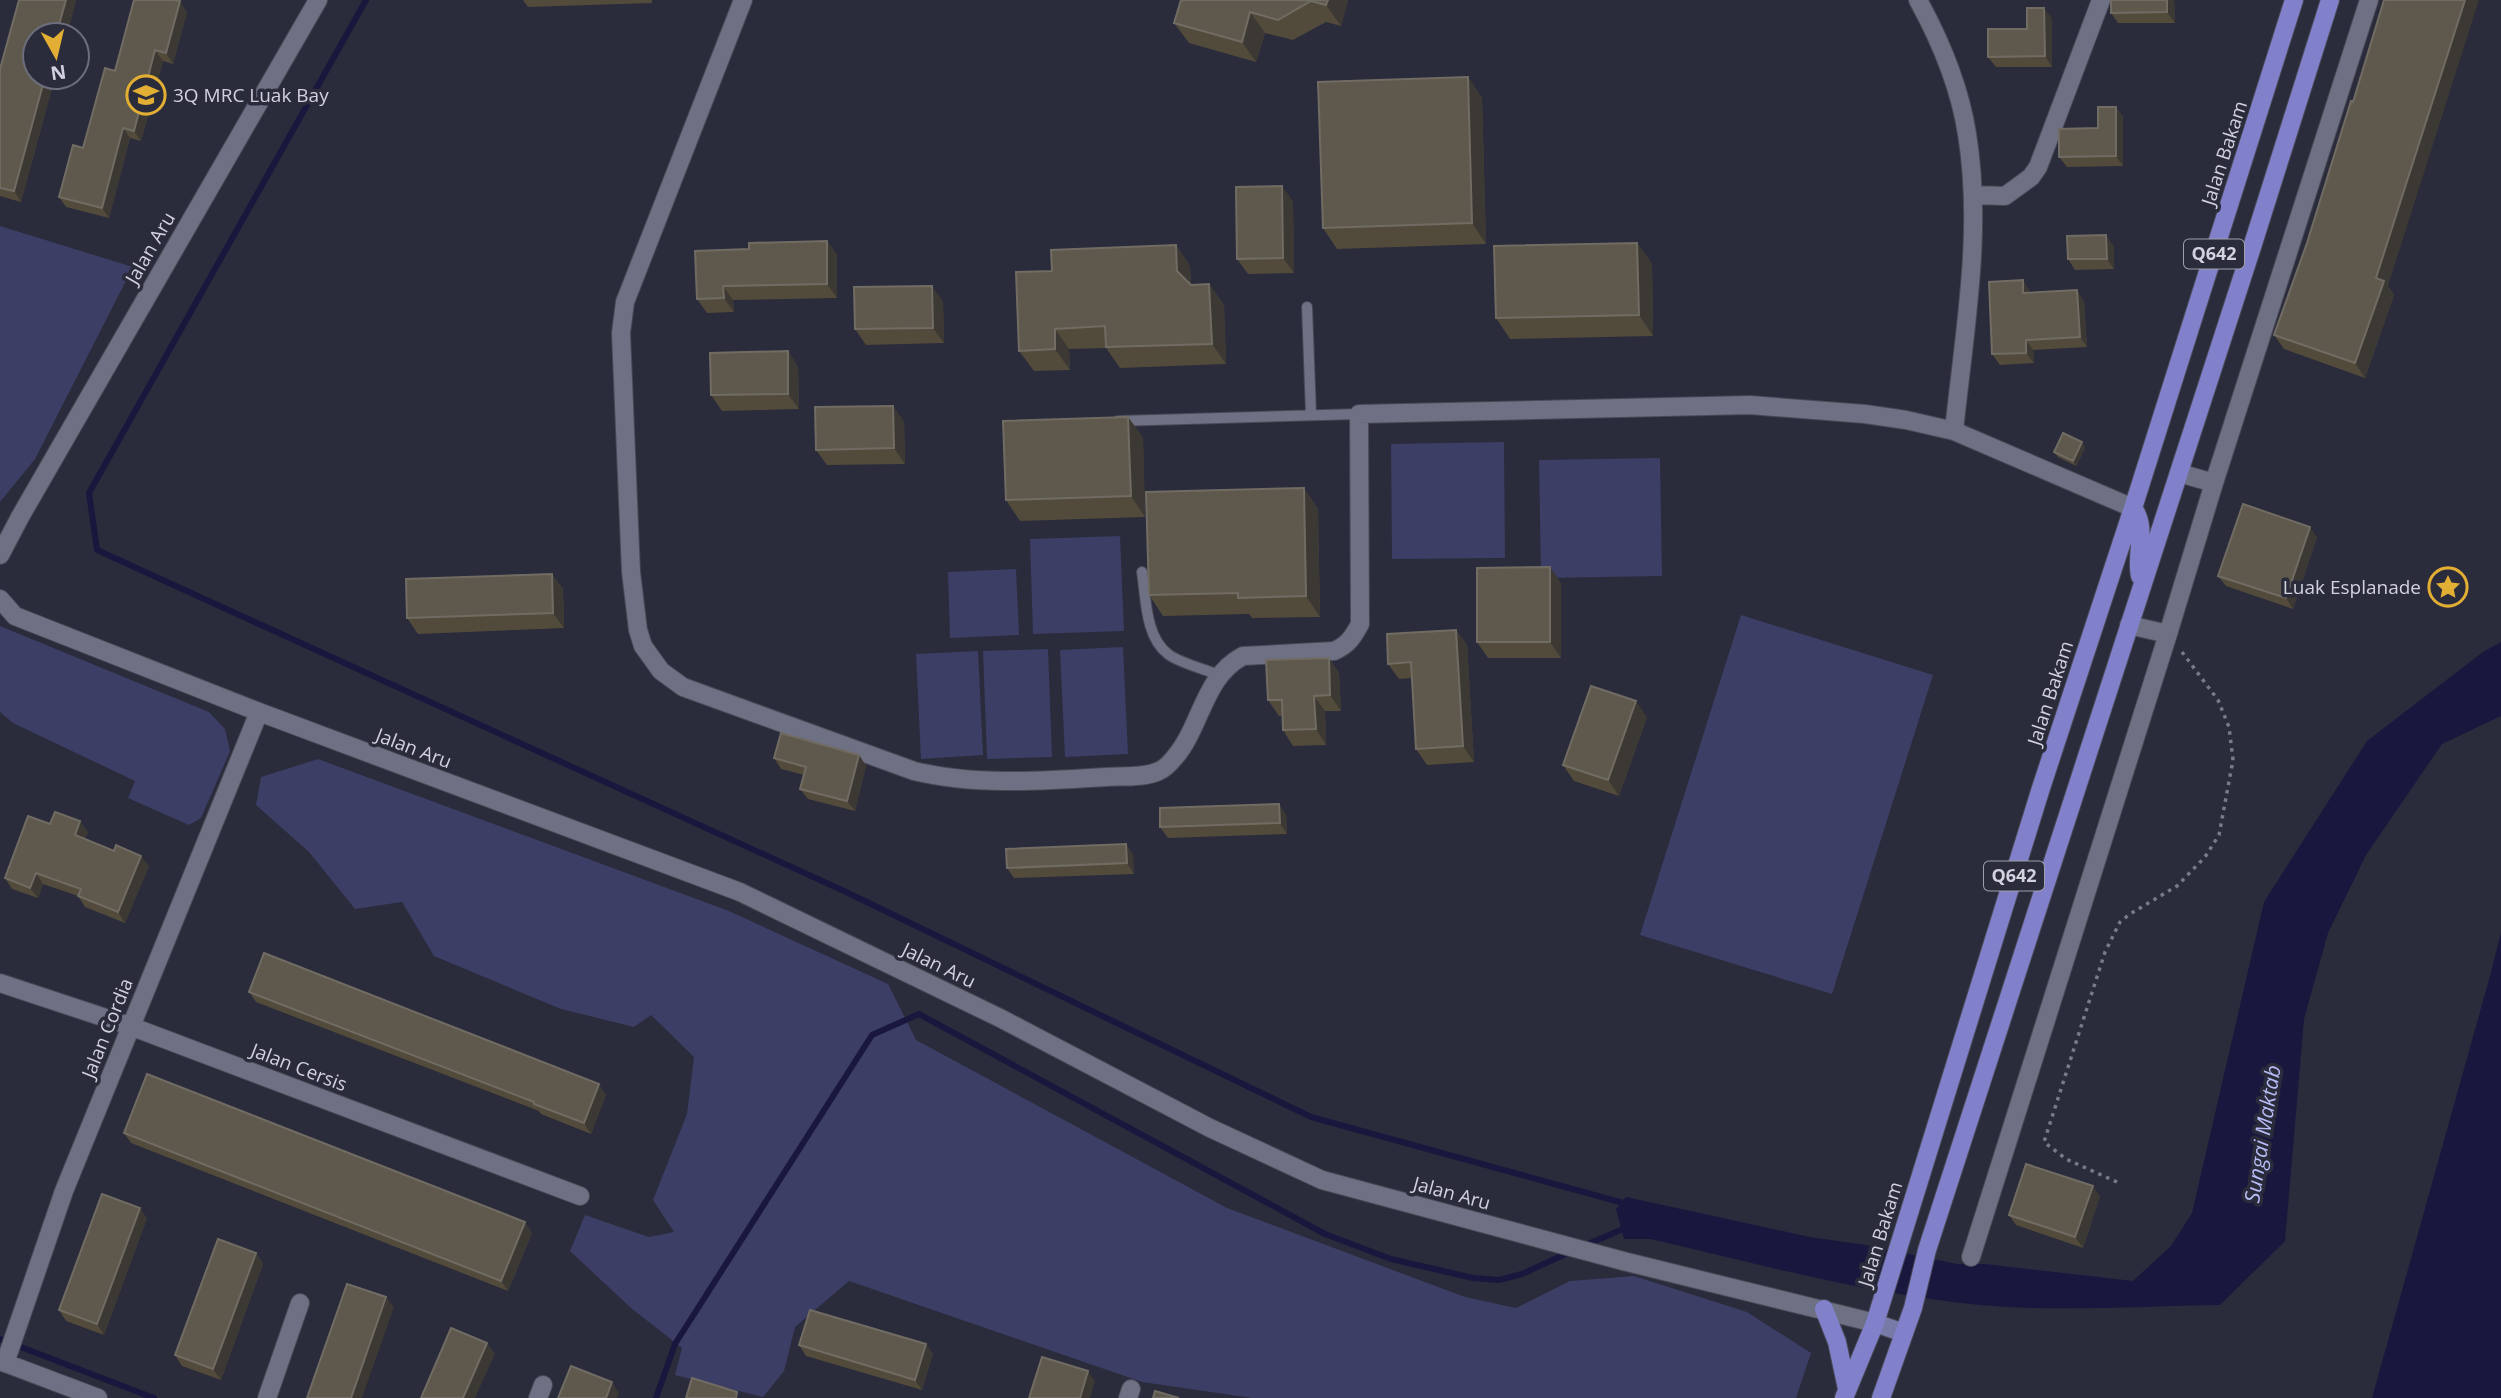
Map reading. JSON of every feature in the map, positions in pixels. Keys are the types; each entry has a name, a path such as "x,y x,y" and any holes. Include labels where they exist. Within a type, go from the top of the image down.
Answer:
{"main road":[{"name":"Jalan Bakam","path":"1845,1394 1876,1318 2041,788 2294,0"},
{"name":"Q642","path":"1881,1398 1913,1308 1927,1250 2330,0"},
{"path":"2133,508 2141,524 2138,563 2143,582"},
{"path":"1824,1309 1836,1342 1845,1394"}],"street":[{"name":"Jalan Aru","path":"0,555 19,517 318,0"},
{"path":"743,0 625,302 621,332 631,572 638,630 643,646 661,671 683,687 914,771 948,779 983,781 1090,778 1160,771 1176,756 1219,675 1243,656 1334,651 1345,646 1360,624 1357,455 1359,414 1750,405 1865,414 1954,431 2133,508"},
{"path":"1918,0 1940,40 1961,108 1967,133 1973,195 1971,264 1954,431"},
{"path":"1973,195 2005,196 2031,177 2038,167 2101,0"},
{"path":"1971,1257 2369,0"},
{"path":"2179,473 2214,483"},
{"name":"Jalan Aru","path":"0,599 15,615 259,712 740,892 1000,1018 1210,1128 1322,1180 1623,1261 1824,1309 1876,1318"},
{"path":"2129,625 2168,634"},
{"name":"Jalan Cordia","path":"98,1398 4,1360 64,1191 259,712"},
{"name":"Jalan Cersis","path":"0,983 130,1026 580,1196"},
{"path":"267,1398 300,1303"},
{"path":"1876,1318 1904,1333"}],"lane":[{"path":"1307,307 1311,414"},
{"path":"1114,421 1359,414"},
{"path":"1142,572 1149,620 1157,642 1168,654 1219,675"}],"path":[{"path":"2117,1182 2066,1159 2044,1142 2105,952 2120,922 2176,886 2205,857 2219,835 2233,760 2229,727 2218,700 2168,634"}],"shaded area":[{"path":"0,226 133,267 35,459 0,502"},
{"path":"1504,442 1505,558 1392,559 1391,444"},
{"path":"1660,458 1662,576 1541,578 1539,460"},
{"path":"1120,536 1124,631 1033,634 1030,539"},
{"path":"1016,569 1019,635 950,638 948,572"},
{"path":"1741,615 1933,675 1832,994 1640,935"},
{"path":"0,626 209,712 225,729 230,751 201,818 189,825 128,798 135,781 13,723 0,712"},
{"path":"1123,647 1128,754 1065,757 1060,650"},
{"path":"1048,649 1052,757 987,759 983,651"},
{"path":"978,651 983,755 921,759 916,654"},
{"path":"318,759 729,911 888,984 916,1040 1227,1208 1465,1297 1516,1308 1570,1281 1634,1276 1747,1312 1811,1353 1796,1398 1252,1398 1142,1382 849,1281 795,1327 784,1371 763,1397 675,1375 682,1348 631,1308 570,1251 585,1215 649,1237 674,1232 653,1200 687,1114 694,1057 651,1015 634,1027 561,1009 434,956 402,902 355,909 309,852 256,805 261,777"}],"water":[{"name":"Sungai Maktab","path":"2501,642 2501,716 2442,744 2366,855 2328,933 2304,1019 2285,1241 2220,1305 2070,1308 1980,1305 1855,1286 1650,1239 1624,1239 1616,1209 1626,1197 1810,1237 1866,1245 1957,1264 1985,1264 2133,1281 2171,1246 2192,1213 2264,902 2367,741 2483,652"},
{"path":"2501,933 2501,1398 2372,1398 2490,976"}],"building":[{"path":"19,0 66,0 60,21 21,21 21,91 41,91 14,191 0,188 0,69"},
{"path":"134,0 180,1 166,53 155,50 134,131 123,128 102,208 59,197 73,145 83,148 105,68 115,71"},
{"path":"1181,0 1328,0 1326,5 1311,1 1278,20 1250,12 1242,42 1174,23"},
{"path":"2111,0 2167,0 2167,12 2111,13"},
{"path":"2384,0 2465,0 2376,278 2384,281 2355,363 2274,335 2307,243"},
{"path":"2027,8 2044,8 2045,56 1988,57 1988,29 2027,29"},
{"path":"1468,77 1472,223 1323,228 1318,82"},
{"path":"2098,107 2116,107 2116,156 2059,157 2059,129 2098,128"},
{"path":"1282,186 1283,258 1237,259 1236,187"},
{"path":"2106,235 2107,259 2068,259 2067,236"},
{"path":"827,241 827,284 723,286 724,298 697,299 695,251 749,249 749,243"},
{"path":"1637,243 1639,315 1496,318 1494,246"},
{"path":"1176,245 1177,271 1191,285 1209,284 1212,344 1106,347 1105,326 1055,329 1055,349 1019,351 1016,272 1052,271 1051,250"},
{"path":"2023,280 2023,293 2077,290 2080,337 2026,340 2026,353 1992,354 1989,282"},
{"path":"932,286 933,328 855,329 854,287"},
{"path":"788,351 788,394 711,395 710,353"},
{"path":"893,406 894,448 816,450 815,407"},
{"path":"1128,417 1131,496 1006,500 1003,421"},
{"path":"2063,433 2082,442 2073,461 2054,452"},
{"path":"1304,488 1306,596 1238,598 1238,593 1149,595 1146,492"},
{"path":"2243,504 2310,527 2286,598 2218,576"},
{"path":"1550,567 1550,642 1477,642 1477,568"},
{"path":"552,574 553,613 407,618 406,579"},
{"path":"1456,630 1463,746 1416,749 1411,662 1388,664 1387,634"},
{"path":"1329,658 1330,695 1314,696 1316,729 1283,730 1282,700 1268,700 1266,660"},
{"path":"1591,686 1636,701 1608,780 1563,765"},
{"path":"781,733 859,755 847,801 800,789 806,767 774,758"},
{"path":"1279,804 1280,823 1160,827 1160,808"},
{"path":"55,812 80,821 75,835 114,851 116,845 141,856 118,912 78,896 81,889 36,873 30,888 5,878 28,816 50,824"},
{"path":"1126,844 1127,863 1007,868 1006,849"},
{"path":"264,953 599,1084 584,1123 249,992"},
{"path":"147,1074 525,1222 501,1281 124,1133"},
{"path":"2026,1164 2093,1186 2075,1237 2009,1215"},
{"path":"102,1194 140,1208 97,1324 59,1310"},
{"path":"218,1239 256,1253 213,1369 175,1355"},
{"path":"347,1284 386,1297 351,1398 307,1398"},
{"path":"810,1310 926,1344 915,1380 799,1345"},
{"path":"451,1328 487,1343 463,1398 421,1398"},
{"path":"1042,1357 1088,1371 1080,1398 1029,1398"},
{"path":"571,1366 612,1382 606,1398 558,1398"},
{"path":"692,1378 737,1392 736,1398 686,1398"},
{"path":"1155,1391 1179,1398 1153,1398"}],"waterway":[{"path":"366,0 89,493 97,550 844,891 1311,1117 1627,1204"},
{"path":"656,1398 675,1344 872,1035 919,1014 1325,1234 1391,1259 1473,1278 1499,1280 1522,1274 1570,1252"},
{"path":"1583,1246 1628,1227"},
{"path":"0,1339 154,1398"}],"place":[{"name":"3Q MRC Luak Bay","path":"146,95"},
{"name":"Luak Esplanade","path":"2448,587"}]}
